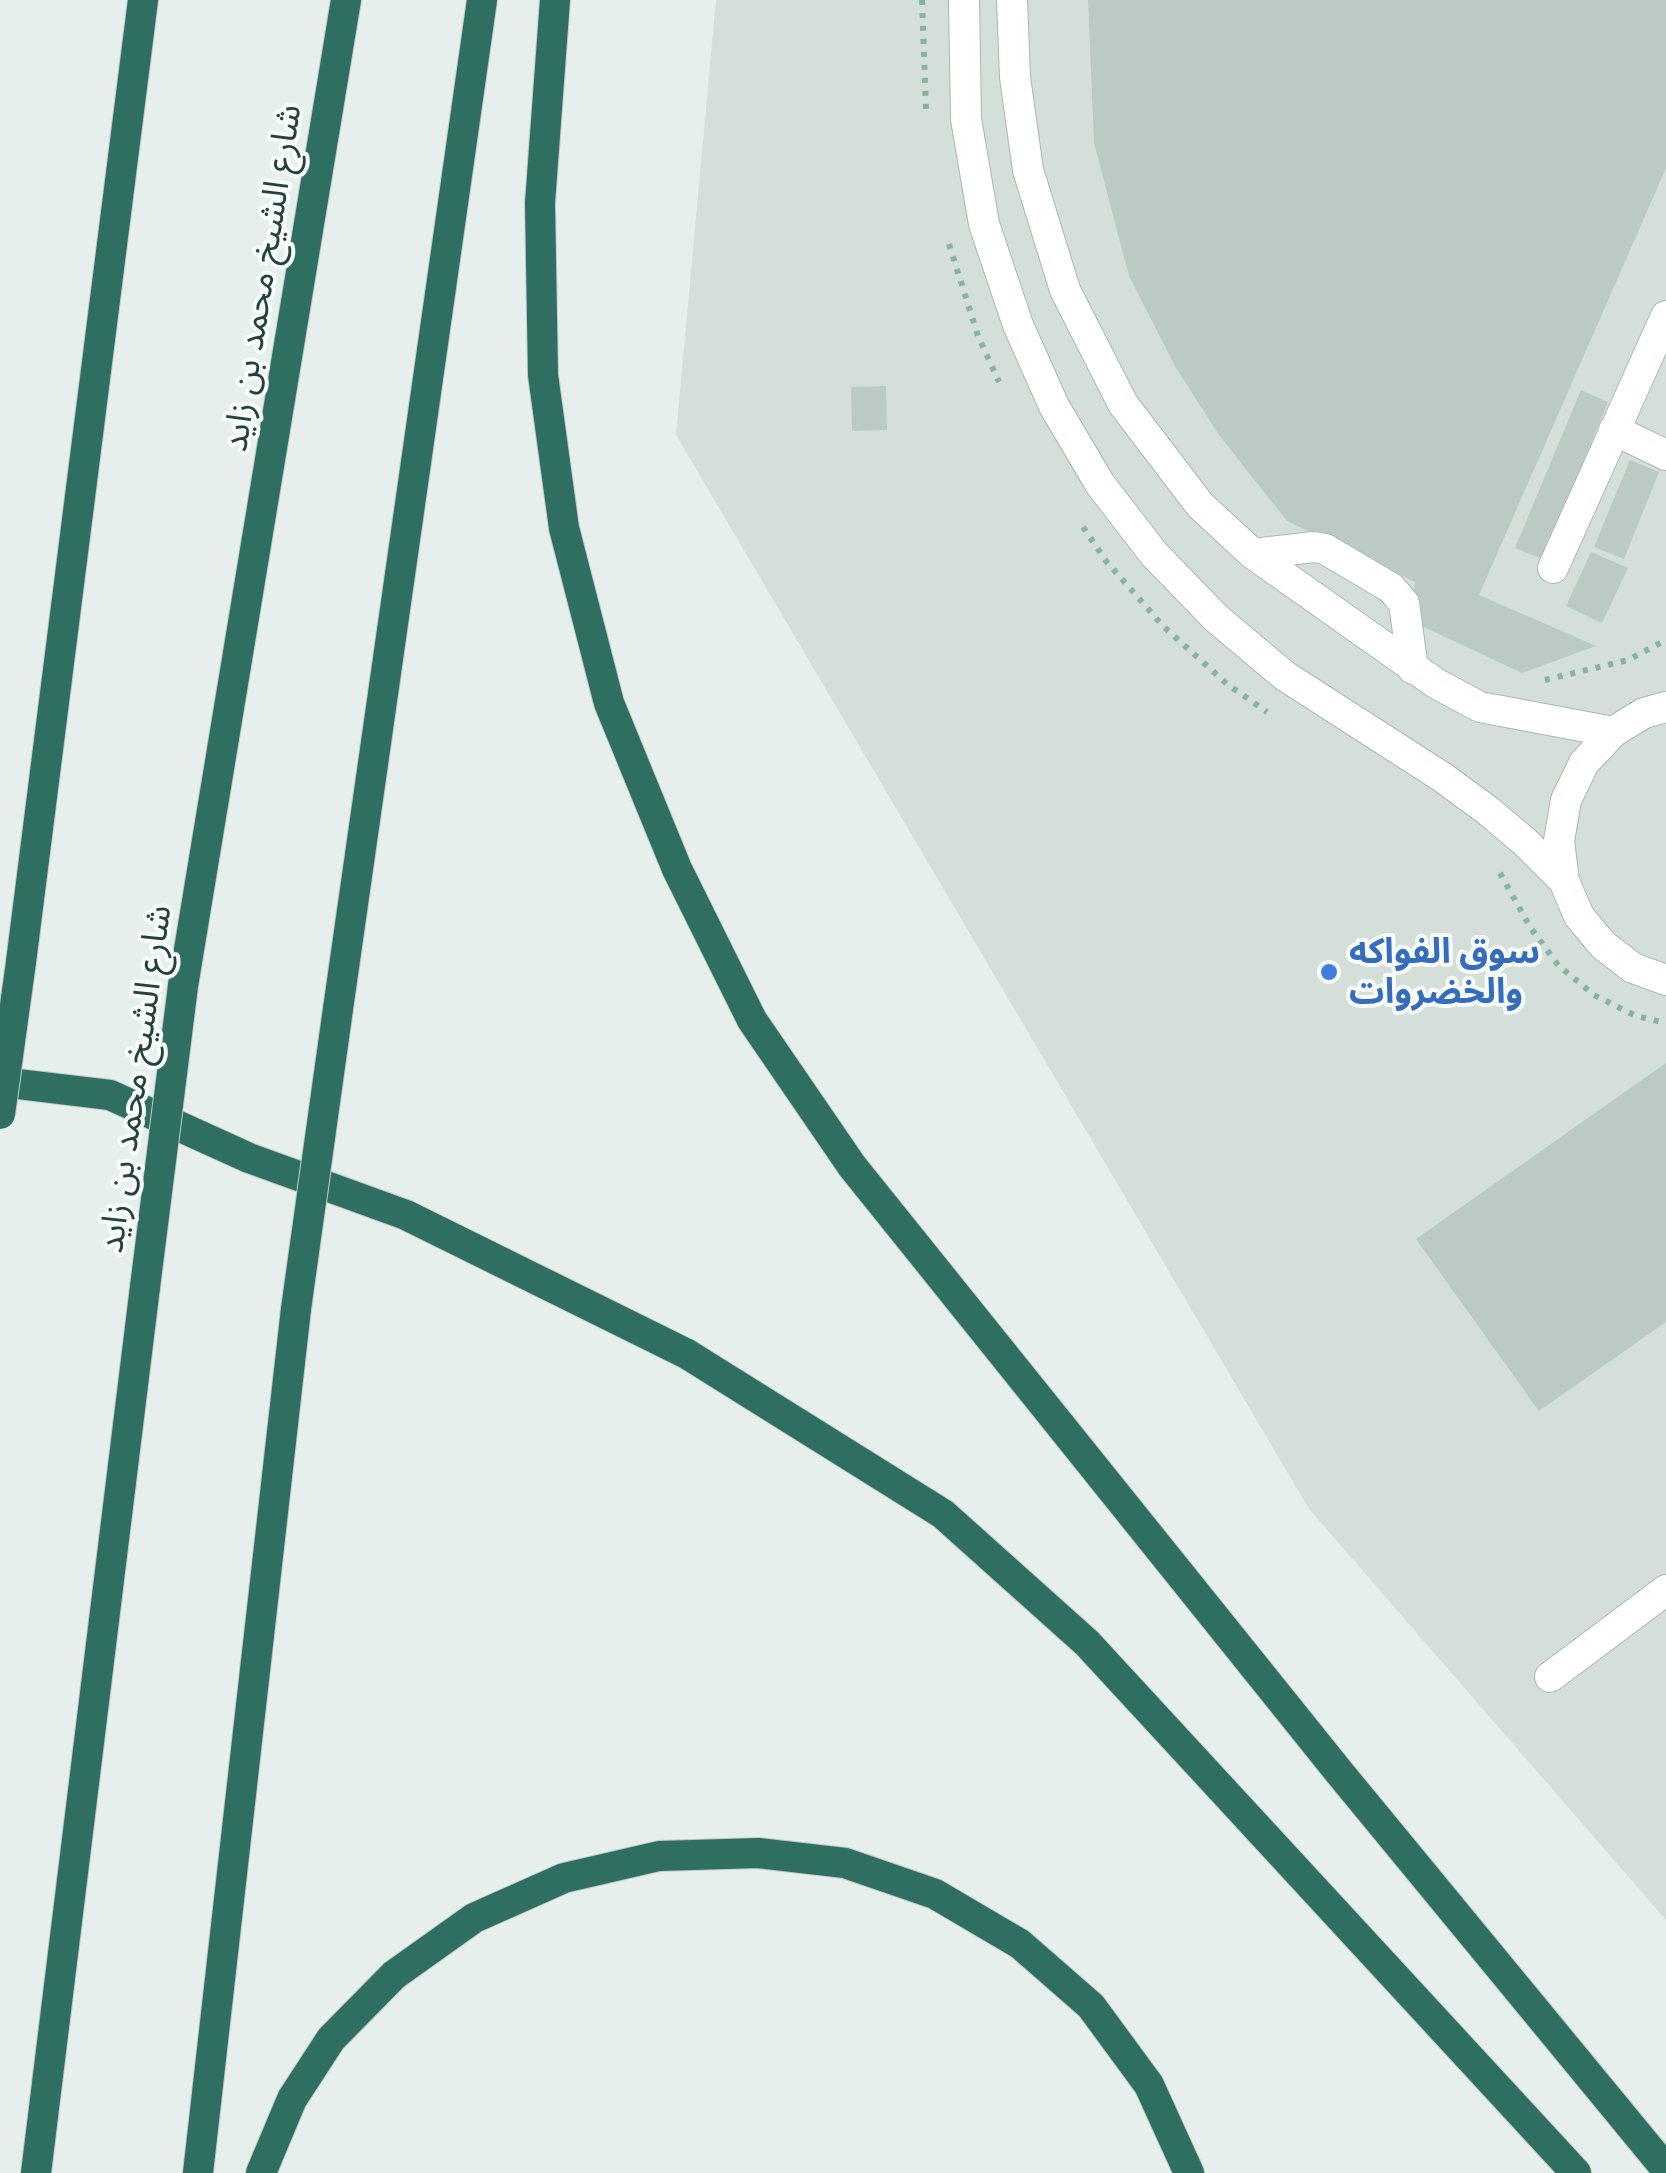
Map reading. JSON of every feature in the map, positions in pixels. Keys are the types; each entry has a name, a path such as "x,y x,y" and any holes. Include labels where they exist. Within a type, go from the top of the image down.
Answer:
{"highway":[{"path":"0,1114 143,0"},
{"name":"شارع الشيخ محمد بن زايد","path":"36,2173 183,986 346,0"},
{"path":"198,2173 296,1309 482,0"},
{"path":"555,0 540,203 542,374 564,528 609,703 677,869 752,1020 852,1166 1666,2169"},
{"path":"0,1082 110,1095 249,1158 406,1215 687,1354 943,1514 1087,1643 1576,2173"},
{"path":"261,2173 292,2099 331,2039 394,1974 474,1918 564,1878 659,1856 758,1853 845,1863 935,1894 1020,1944 1091,2006 1149,2085 1190,2173"}],"street":[{"path":"964,0 966,119 984,224 1018,325 1054,406 1100,484 1154,554 1216,618 1284,676 1487,810 1564,881"},
{"path":"1012,0 1015,77 1028,170 1065,290 1122,404 1200,505 1253,554 1413,669 1480,707 1613,732"},
{"path":"1553,568 1614,430 1659,349 1666,316"},
{"path":"1614,430 1666,455"},
{"path":"1253,554 1314,546 1336,553 1391,588 1404,603 1413,669"},
{"path":"1666,707 1644,714 1613,732 1584,763 1566,800 1559,841 1564,881 1580,916 1603,945 1634,968 1666,980"},
{"path":"1550,1677 1666,1590"}],"path":[{"path":"1542,680 1628,660 1666,640"}],"shaded area":[{"name":"سوق الفواكه والخضروات","path":"716,0 1666,0 1666,1920 1309,1509 676,435"}],"building":[{"path":"1088,0 1666,0 1666,168 1479,595 1596,646 1522,673 1411,621 1415,582 1287,521 1219,435 1176,368 1129,276 1094,143"},
{"path":"886,386 887,430 852,431 851,387"},
{"path":"1581,390 1608,402 1543,559 1515,548"},
{"path":"1630,460 1659,472 1624,559 1594,547"},
{"path":"1591,552 1628,568 1602,623 1566,606"},
{"path":"1666,1063 1666,1322 1539,1411 1416,1239"}],"place":[{"name":"سوق الفواكه والخضروات","path":"1329,972"}]}
